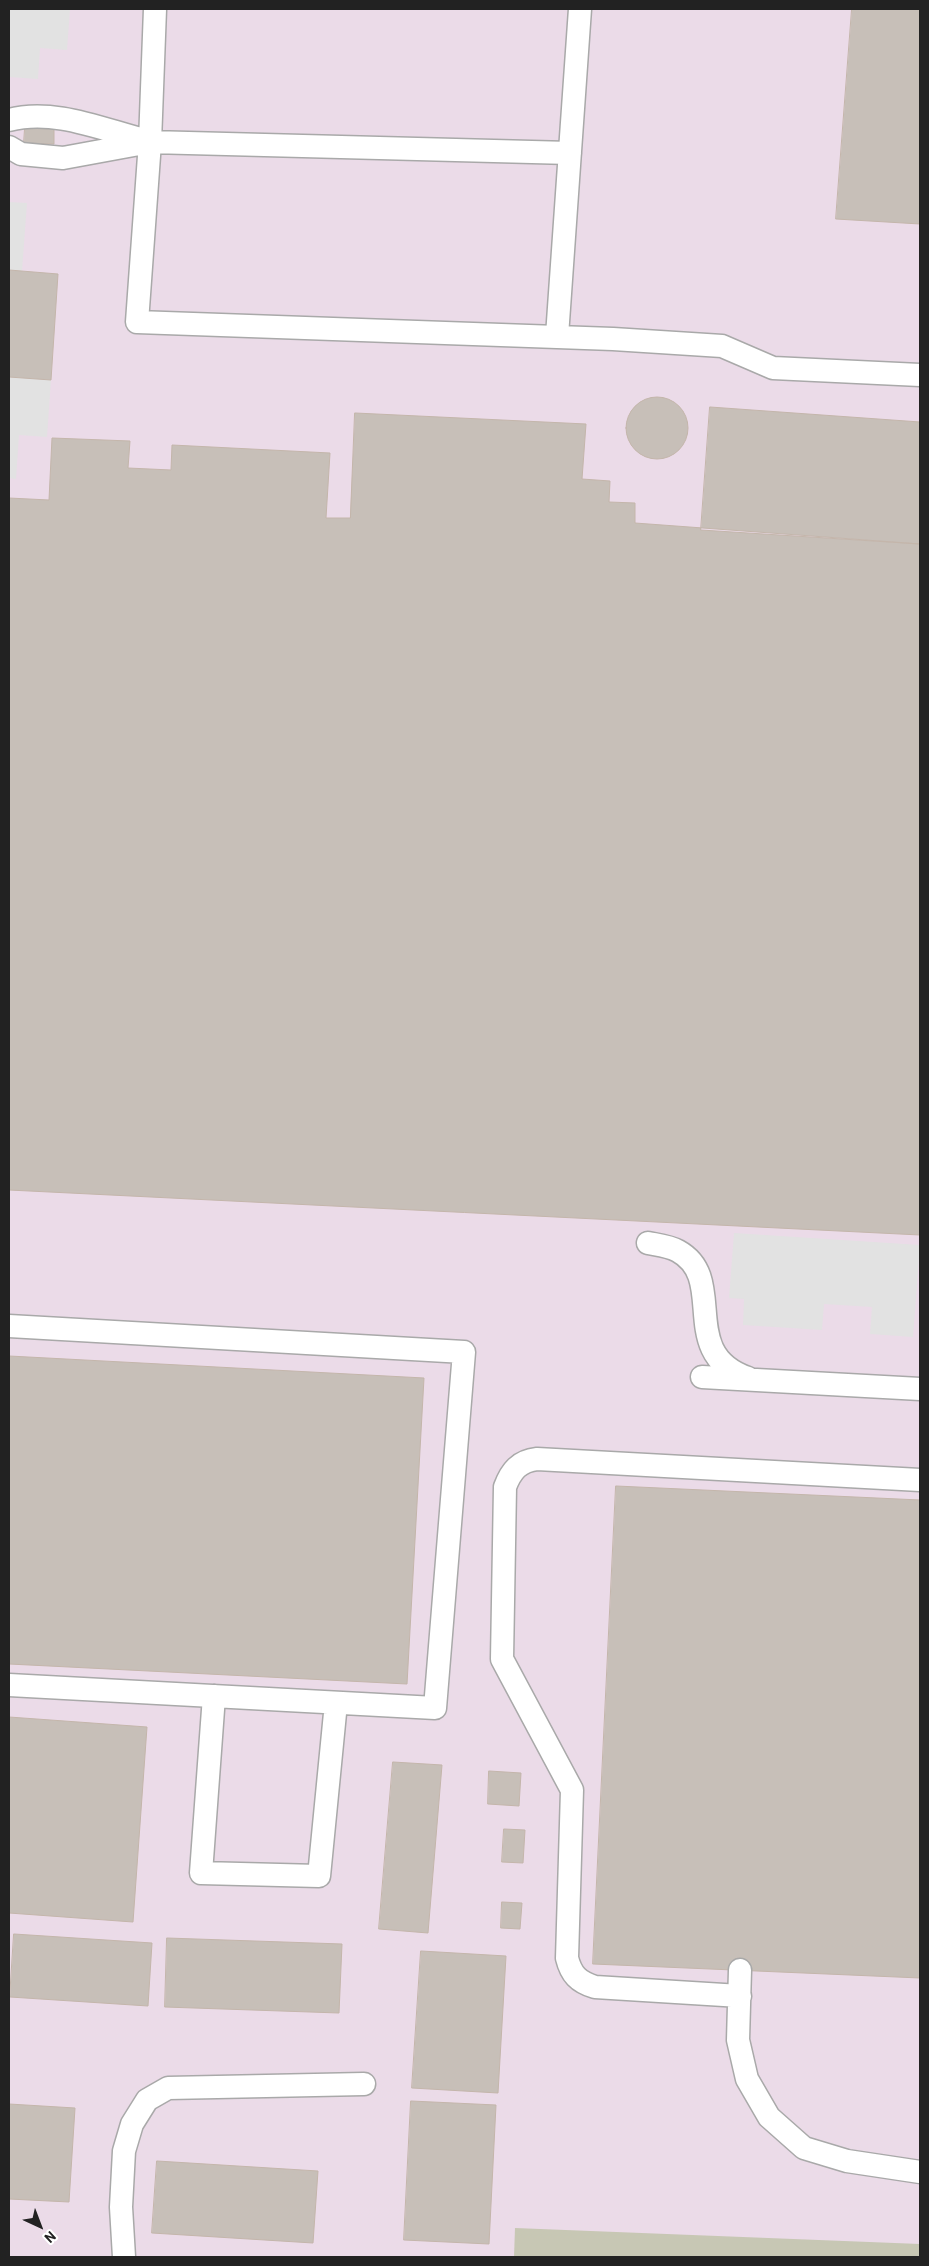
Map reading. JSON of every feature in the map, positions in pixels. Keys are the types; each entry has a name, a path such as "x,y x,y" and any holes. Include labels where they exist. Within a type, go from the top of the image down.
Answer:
{"lane":[{"path":"155,9 150,142 136,322 556,336 722,346 773,368 920,375"},
{"path":"556,336 580,9"},
{"path":"9,120 22,117 66,119 150,142"},
{"path":"9,147 21,154 63,158 150,142 570,153"},
{"path":"648,1243 678,1251 688,1258 702,1284 706,1334 711,1348 731,1369 756,1380"},
{"path":"9,1326 464,1352 435,1708 9,1685"},
{"path":"702,1377 920,1389"},
{"path":"740,1996 594,1987 584,1984 576,1978 570,1968 567,1958 572,1790 502,1659 504,1488 516,1467 525,1460 537,1459 920,1480"},
{"path":"214,1696 201,1873 319,1876 336,1703"},
{"path":"740,1970 738,2040 747,2079 768,2117 804,2148 846,2162 920,2172"},
{"path":"124,2257 121,2207 124,2151 132,2124 147,2100 168,2088 364,2084"}],"shaded area":[{"path":"9,9 920,9 920,2257 9,2257"},
{"path":"9,9 70,9 67,50 40,48 38,79 9,77"},
{"path":"9,202 27,203 22,271 9,270"},
{"path":"9,377 51,380 47,437 19,435 16,479 9,478"},
{"path":"734,1233 920,1245 913,1337 870,1334 872,1307 824,1304 822,1330 743,1325 744,1299 729,1298"},
{"path":"515,2228 920,2244 920,2257 514,2257"}],"building":[{"path":"852,9 920,9 920,224 836,219"},
{"path":"25,128 54,129 54,144 24,143"},
{"path":"9,270 58,274 51,380 9,377"},
{"path":"651,397 663,397 679,406 686,416 688,428 686,440 679,450 663,459 651,459 640,454 631,445 626,434 626,422 631,411 640,402"},
{"path":"710,407 920,422 920,544 701,530"},
{"path":"355,413 586,424 582,479 610,481 609,502 635,503 635,523 920,544 920,1235 9,1190 9,498 49,500 52,438 130,441 128,468 171,470 172,445 330,453 326,518 350,518"},
{"path":"9,1356 424,1378 407,1684 9,1664"},
{"path":"616,1486 920,1500 920,1978 593,1964"},
{"path":"9,1717 147,1727 133,1922 9,1913"},
{"path":"393,1762 442,1765 428,1933 379,1929"},
{"path":"489,1771 521,1773 519,1806 488,1804"},
{"path":"504,1829 525,1830 523,1863 502,1862"},
{"path":"502,1902 522,1903 520,1929 501,1928"},
{"path":"14,1934 152,1943 148,2006 10,1997"},
{"path":"167,1938 342,1944 339,2013 165,2007"},
{"path":"421,1951 506,1956 498,2093 412,2088"},
{"path":"411,2101 496,2105 489,2244 404,2240"},
{"path":"9,2104 75,2108 69,2202 9,2199"},
{"path":"157,2161 318,2171 313,2243 152,2233"}]}
